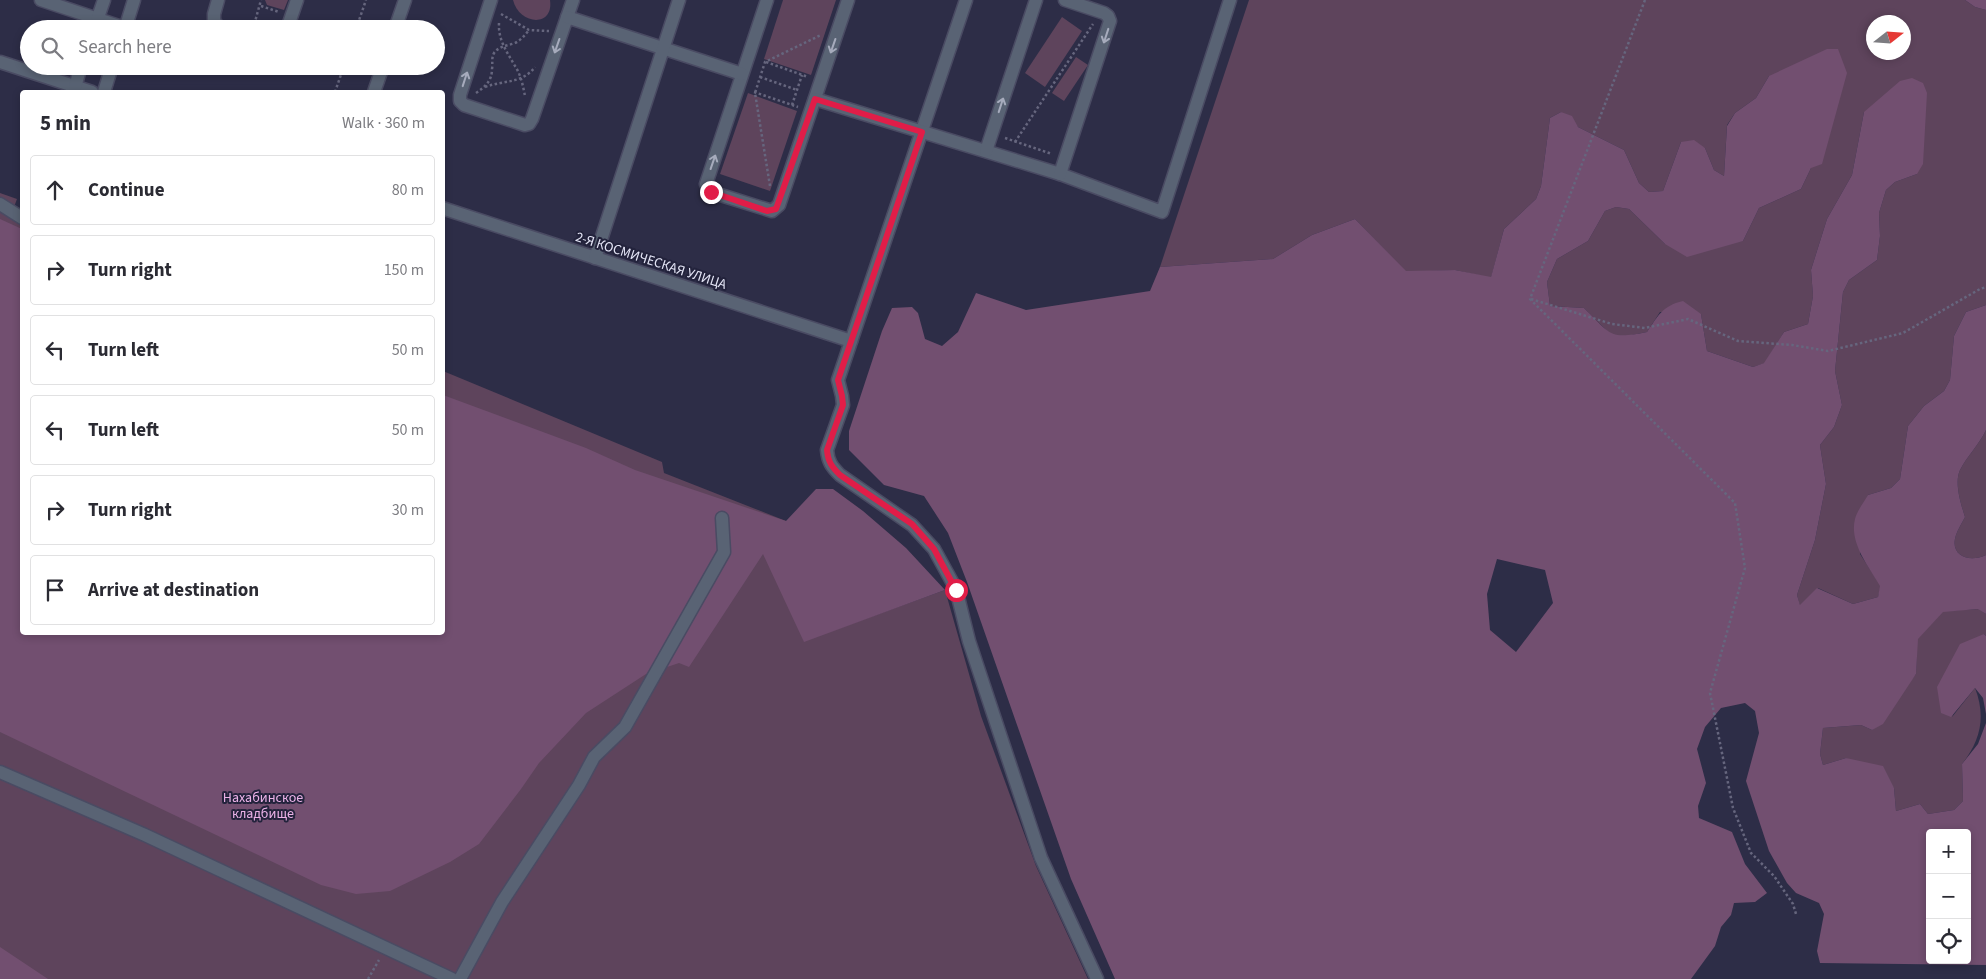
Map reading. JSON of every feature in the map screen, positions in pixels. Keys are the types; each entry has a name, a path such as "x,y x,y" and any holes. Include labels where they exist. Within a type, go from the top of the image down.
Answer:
{"street":[{"path":"41,0 87,20"},
{"path":"97,20 104,0"},
{"path":"128,20 134,0"},
{"path":"214,20 218,0"},
{"path":"289,20 296,0"},
{"path":"398,20 405,0"},
{"path":"490,5 460,101 464,105 525,125 529,124 532,120 573,0"},
{"path":"595,258 679,0"},
{"path":"767,0 706,184 711,192 767,211 774,210 779,205 848,0"},
{"path":"966,0 838,380 843,405 827,450 827,458 840,475 912,524 934,549 956,590 969,641 1042,858 1097,979"},
{"path":"986,151 1036,0"},
{"path":"1060,174 1109,28 1108,16 1065,0"},
{"path":"815,99 1060,174 1162,212 1230,0"},
{"path":"567,17 742,74"},
{"path":"0,62 20,69"},
{"path":"39,75 85,90"},
{"path":"75,87 78,75"},
{"path":"105,90 109,75"},
{"path":"375,90 380,75"},
{"path":"0,204 20,217"},
{"name":"2-Я КОСМИЧЕСКАЯ УЛИЦА","path":"445,209 851,342"},
{"path":"460,979 502,902 579,785 594,757 625,727 724,552 722,518"},
{"path":"0,772 145,835 452,979"}],"path":[{"path":"256,20 261,0"},
{"path":"359,20 366,0"},
{"path":"1530,299 1645,0"},
{"path":"490,5 501,14 529,30 548,31 560,38"},
{"path":"261,6 291,16"},
{"path":"503,8 499,25 503,46 521,79 526,100"},
{"path":"1015,142 1101,12"},
{"path":"545,35 550,25"},
{"path":"774,210 755,93 765,62 839,26"},
{"path":"485,87 491,79 492,59 495,52 503,46 514,44 529,30"},
{"path":"748,56 821,81"},
{"path":"460,101 485,87 497,83 515,82 529,74 536,65"},
{"path":"336,90 341,75"},
{"path":"792,105 802,75"},
{"path":"760,77 797,90"},
{"path":"738,87 810,112"},
{"path":"992,134 1065,158"},
{"path":"1530,299 1612,324 1645,328 1688,319 1738,341 1792,345 1828,351 1903,333 1986,287"},
{"path":"1530,299 1735,503 1745,568 1710,693 1733,808 1751,853 1774,876 1793,904 1796,914"},
{"path":"368,979 386,948"}],"green space":[{"path":"265,0 288,0 284,10 267,5"},
{"path":"513,0 550,0 550,9 542,19 535,20 522,14 516,8"},
{"path":"783,0 836,0 811,75 764,59"},
{"path":"1249,0 1965,0 1975,7 1986,10 1986,305 1966,312 1954,336 1950,380 1944,391 1924,406 1908,426 1900,479 1891,488 1868,495 1860,554 1881,586 1878,597 1853,604 1818,588 1800,606 1797,595 1815,540 1826,484 1820,445 1834,427 1842,405 1835,371 1843,292 1849,280 1877,260 1880,236 1879,213 1886,190 1895,182 1917,174 1864,112 1852,175 1827,219 1811,270 1813,296 1808,324 1784,332 1765,363 1753,367 1707,351 1701,314 1660,312 1647,332 1622,337 1610,334 1584,308 1550,306 1547,282 1557,259 1588,241 1605,211 1616,207 1629,209 1665,244 1743,241 1759,208 1801,189 1811,168 1769,76 1756,98 1735,113 1727,125 1724,176 1714,170 1705,148 1681,142 1663,191 1649,192 1639,183 1624,150 1578,127 1561,112 1550,118 1541,186 1536,199 1504,229 1491,278 1455,270 1406,272 1355,219 1312,235 1273,259 1160,267"},
{"path":"1965,0 1986,0 1986,10 1975,7"},
{"path":"1062,17 1082,31 1045,87 1025,73"},
{"path":"1827,49 1838,49 1847,73 1822,164 1811,168 1801,189 1759,208 1743,241 1687,257 1665,244 1629,209 1616,207 1605,211 1588,241 1557,259 1547,282 1550,306 1584,308 1611,333 1624,335 1647,332 1665,309 1683,301 1701,314 1707,351 1753,367 1764,363 1784,332 1808,324 1813,296 1811,270 1827,219 1852,175 1864,112 1900,81 1912,78 1923,83 1927,93 1923,164 1917,174 1895,182 1886,190 1879,213 1880,236 1877,260 1849,280 1843,292 1835,371 1842,405 1834,427 1820,445 1826,484 1815,540 1797,595 1800,605 1817,588 1853,604 1878,597 1880,586 1857,546 1854,528 1856,516 1868,495 1891,488 1900,479 1908,426 1924,406 1944,391 1950,380 1954,336 1966,312 1986,305 1986,430 1958,475 1959,493 1965,517 1957,533 1955,548 1958,553 1967,558 1986,555 1986,614 1978,609 1943,612 1918,639 1916,674 1883,724 1872,730 1861,725 1823,728 1820,754 1823,765 1846,758 1883,766 1894,788 1896,811 1920,804 1928,814 1954,810 1963,801 1962,764 1978,744 1986,723 1986,965 1820,963 1817,951 1824,914 1819,903 1796,893 1787,883 1769,851 1746,781 1759,733 1755,711 1745,703 1721,708 1705,727 1697,749 1706,783 1698,806 1699,818 1732,832 1745,864 1767,893 1755,902 1734,903 1731,915 1721,927 1715,946 1691,979 1115,979 1071,879 948,533 924,496 884,485 849,450 849,431 882,331 892,308 912,307 918,313 925,339 942,346 958,332 976,293 1026,310 1150,291 1160,267 1273,259 1312,235 1355,219 1406,271 1455,270 1491,277 1504,229 1536,199 1541,186 1550,118 1561,112 1572,116 1578,127 1624,150 1639,183 1649,192 1663,191 1681,142 1694,140 1705,148 1714,170 1724,176 1727,126 1735,113 1756,98 1769,76","holes":["1497,559 1545,570 1553,603 1516,652 1490,630 1487,594"]},
{"path":"1076,57 1088,65 1064,101 1052,93"},
{"path":"748,93 797,111 770,191 720,174"},
{"name":"Нахабинское кладбище","path":"0,193 17,199 14,207 20,209 20,635 445,635 445,372 662,462 664,473 786,521 804,641 945,590 981,716 1036,866 1088,979 0,979"},
{"name":"Нахабинское кладбище","path":"0,219 20,228 20,635 445,635 445,396 586,448 635,470 786,521 816,489 833,489 863,511 906,548 945,590 804,642 763,554 689,667 679,663 646,674 586,713 539,763 479,844 450,862 390,891 356,894 321,885 0,732"},
{"path":"1986,430 1986,555 1967,558 1958,553 1955,548 1957,533 1965,517 1959,493 1958,475"},
{"path":"1979,609 1986,614 1986,636 1984,634 1952,717 1975,688 1980,708 1980,728 1974,746 1962,764 1963,801 1954,810 1928,814 1920,804 1896,811 1894,788 1846,758 1823,765 1820,754 1823,728 1861,725 1872,730 1916,674 1917,639 1943,611"},
{"path":"1984,634 1986,636 1986,714 1983,698 1975,688 1951,717 1941,713 1937,687 1960,644"},
{"path":"0,947 48,979 0,979"}],"route":[{"path":"711,192 767,211 776,209 815,99 922,132 838,380 843,405 827,450 827,458 840,475 912,524 934,549 956,590"}]}
